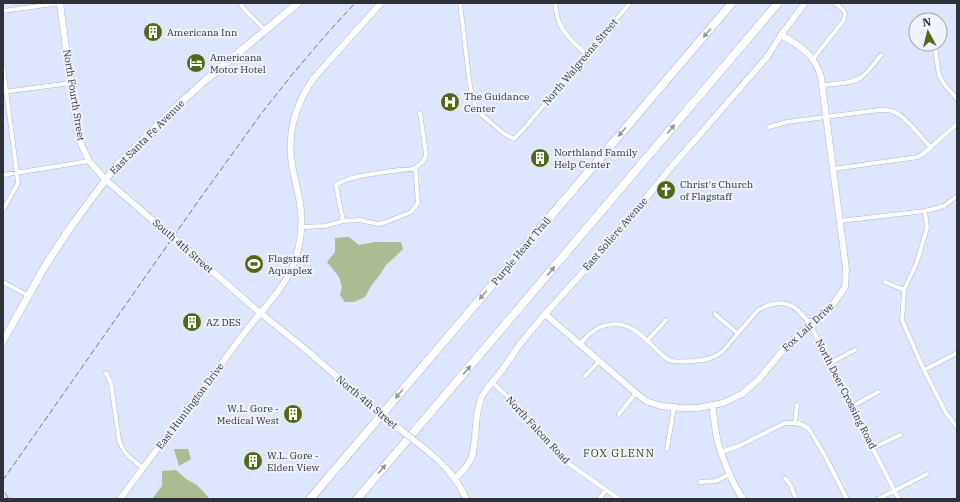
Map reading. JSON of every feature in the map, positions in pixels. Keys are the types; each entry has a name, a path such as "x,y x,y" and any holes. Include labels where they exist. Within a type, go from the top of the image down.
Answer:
{"highway":[{"name":"Purple Heart Trail","path":"310,499 732,3"},
{"path":"357,499 778,3"}],"main road":[{"name":"East Santa Fe Avenue","path":"3,341 45,266 69,229 115,167 207,79 298,3"}],"street":[{"path":"3,11 60,3"},
{"name":"North Fourth Street","path":"60,3 72,83 77,130 81,144 89,161 106,180"},
{"path":"240,3 266,31"},
{"name":"East Huntington Drive","path":"120,499 284,282 291,269 299,244 302,227 300,203 291,154 293,121 307,88 313,79 381,3"},
{"name":"North Walgreens Street","path":"460,3 470,86 475,105 482,115 514,139 630,3"},
{"path":"555,3 558,19 566,34 570,40 587,55"},
{"name":"East Soliere Avenue","path":"455,479 471,459 475,446 478,406 481,398 492,382 520,344 545,314 602,251 673,165 767,57 780,35 805,3"},
{"path":"812,59 844,20 845,13 835,3"},
{"name":"Fox Lair Drive","path":"545,314 646,402 674,408 697,408 722,403 742,394 759,379 784,349 810,324 832,306 845,287 846,269 821,77 812,59 795,43 780,35"},
{"path":"936,52 939,75 944,84 957,99"},
{"path":"822,85 849,82 858,79 881,55"},
{"path":"3,67 5,92 18,174 18,183 3,210"},
{"path":"5,92 72,83"},
{"path":"769,127 787,122 879,110 892,111 902,117 931,148"},
{"path":"343,221 336,185 341,182 363,176 415,168 424,162 426,158 420,114"},
{"path":"833,169 918,157 931,148 957,124"},
{"path":"3,175 18,174 89,161"},
{"path":"302,227 325,226 343,221 360,220 378,224 411,212 418,203 415,168"},
{"name":"South 4th Street","path":"106,180 260,312"},
{"path":"840,221 925,211 944,206 957,196"},
{"path":"925,211 927,228 917,262 904,290 902,320 924,370 946,413 957,427"},
{"path":"3,282 28,296"},
{"path":"886,282 904,290"},
{"name":"North Deer Crossing Road","path":"580,344 598,328 618,324 625,325 633,329 668,359 676,362 703,360 717,356 722,352 758,310 765,306 774,304 787,304 794,307 803,314 810,324 899,499"},
{"name":"North 4th Street","path":"260,312 373,408 436,458 455,479 466,499"},
{"path":"715,314 737,333"},
{"path":"647,341 666,320"},
{"path":"830,363 854,350"},
{"path":"924,370 957,353"},
{"path":"585,376 599,361"},
{"path":"106,373 111,383 119,440 128,456 143,468"},
{"name":"North Falcon Road","path":"492,382 508,397 568,464 619,499"},
{"path":"851,407 878,392"},
{"path":"619,414 636,393"},
{"path":"712,405 717,438 721,452 737,490 743,499"},
{"path":"795,423 797,405"},
{"path":"667,448 674,408"},
{"path":"721,452 739,446 785,423 803,425 809,429 824,454 847,499"},
{"path":"873,448 900,435"},
{"path":"700,482 716,481 730,474"},
{"path":"878,499 927,474"},
{"path":"785,478 791,486 796,499"},
{"path":"599,499 606,490"}],"green space":[{"path":"349,237 359,245 375,242 401,242 403,249 386,265 365,297 354,302 345,302 340,295 342,287 339,277 327,262 335,252 335,238"},
{"path":"174,449 188,449 191,459 179,466"},
{"path":"176,470 186,479 197,485 210,499 152,499 162,486 162,471"}],"waterway":[{"path":"5,493 9,499"}],"railway":[{"path":"3,480 261,114 324,37 355,3"}],"place":[{"name":"Americana Inn","path":"153,32"},
{"name":"Americana Motor Hotel","path":"196,63"},
{"name":"The Guidance Center","path":"450,102"},
{"name":"Northland Family Help Center","path":"540,158"},
{"name":"Christ's Church of Flagstaff","path":"666,190"},
{"name":"Flagstaff Aquaplex","path":"254,264"},
{"name":"AZ DES","path":"192,322"},
{"name":"W.L. Gore - Medical West","path":"293,414"},
{"name":"W.L. Gore - Elden View","path":"253,461"}],"district":[{"name":"FOX GLENN","path":"619,453"}]}
